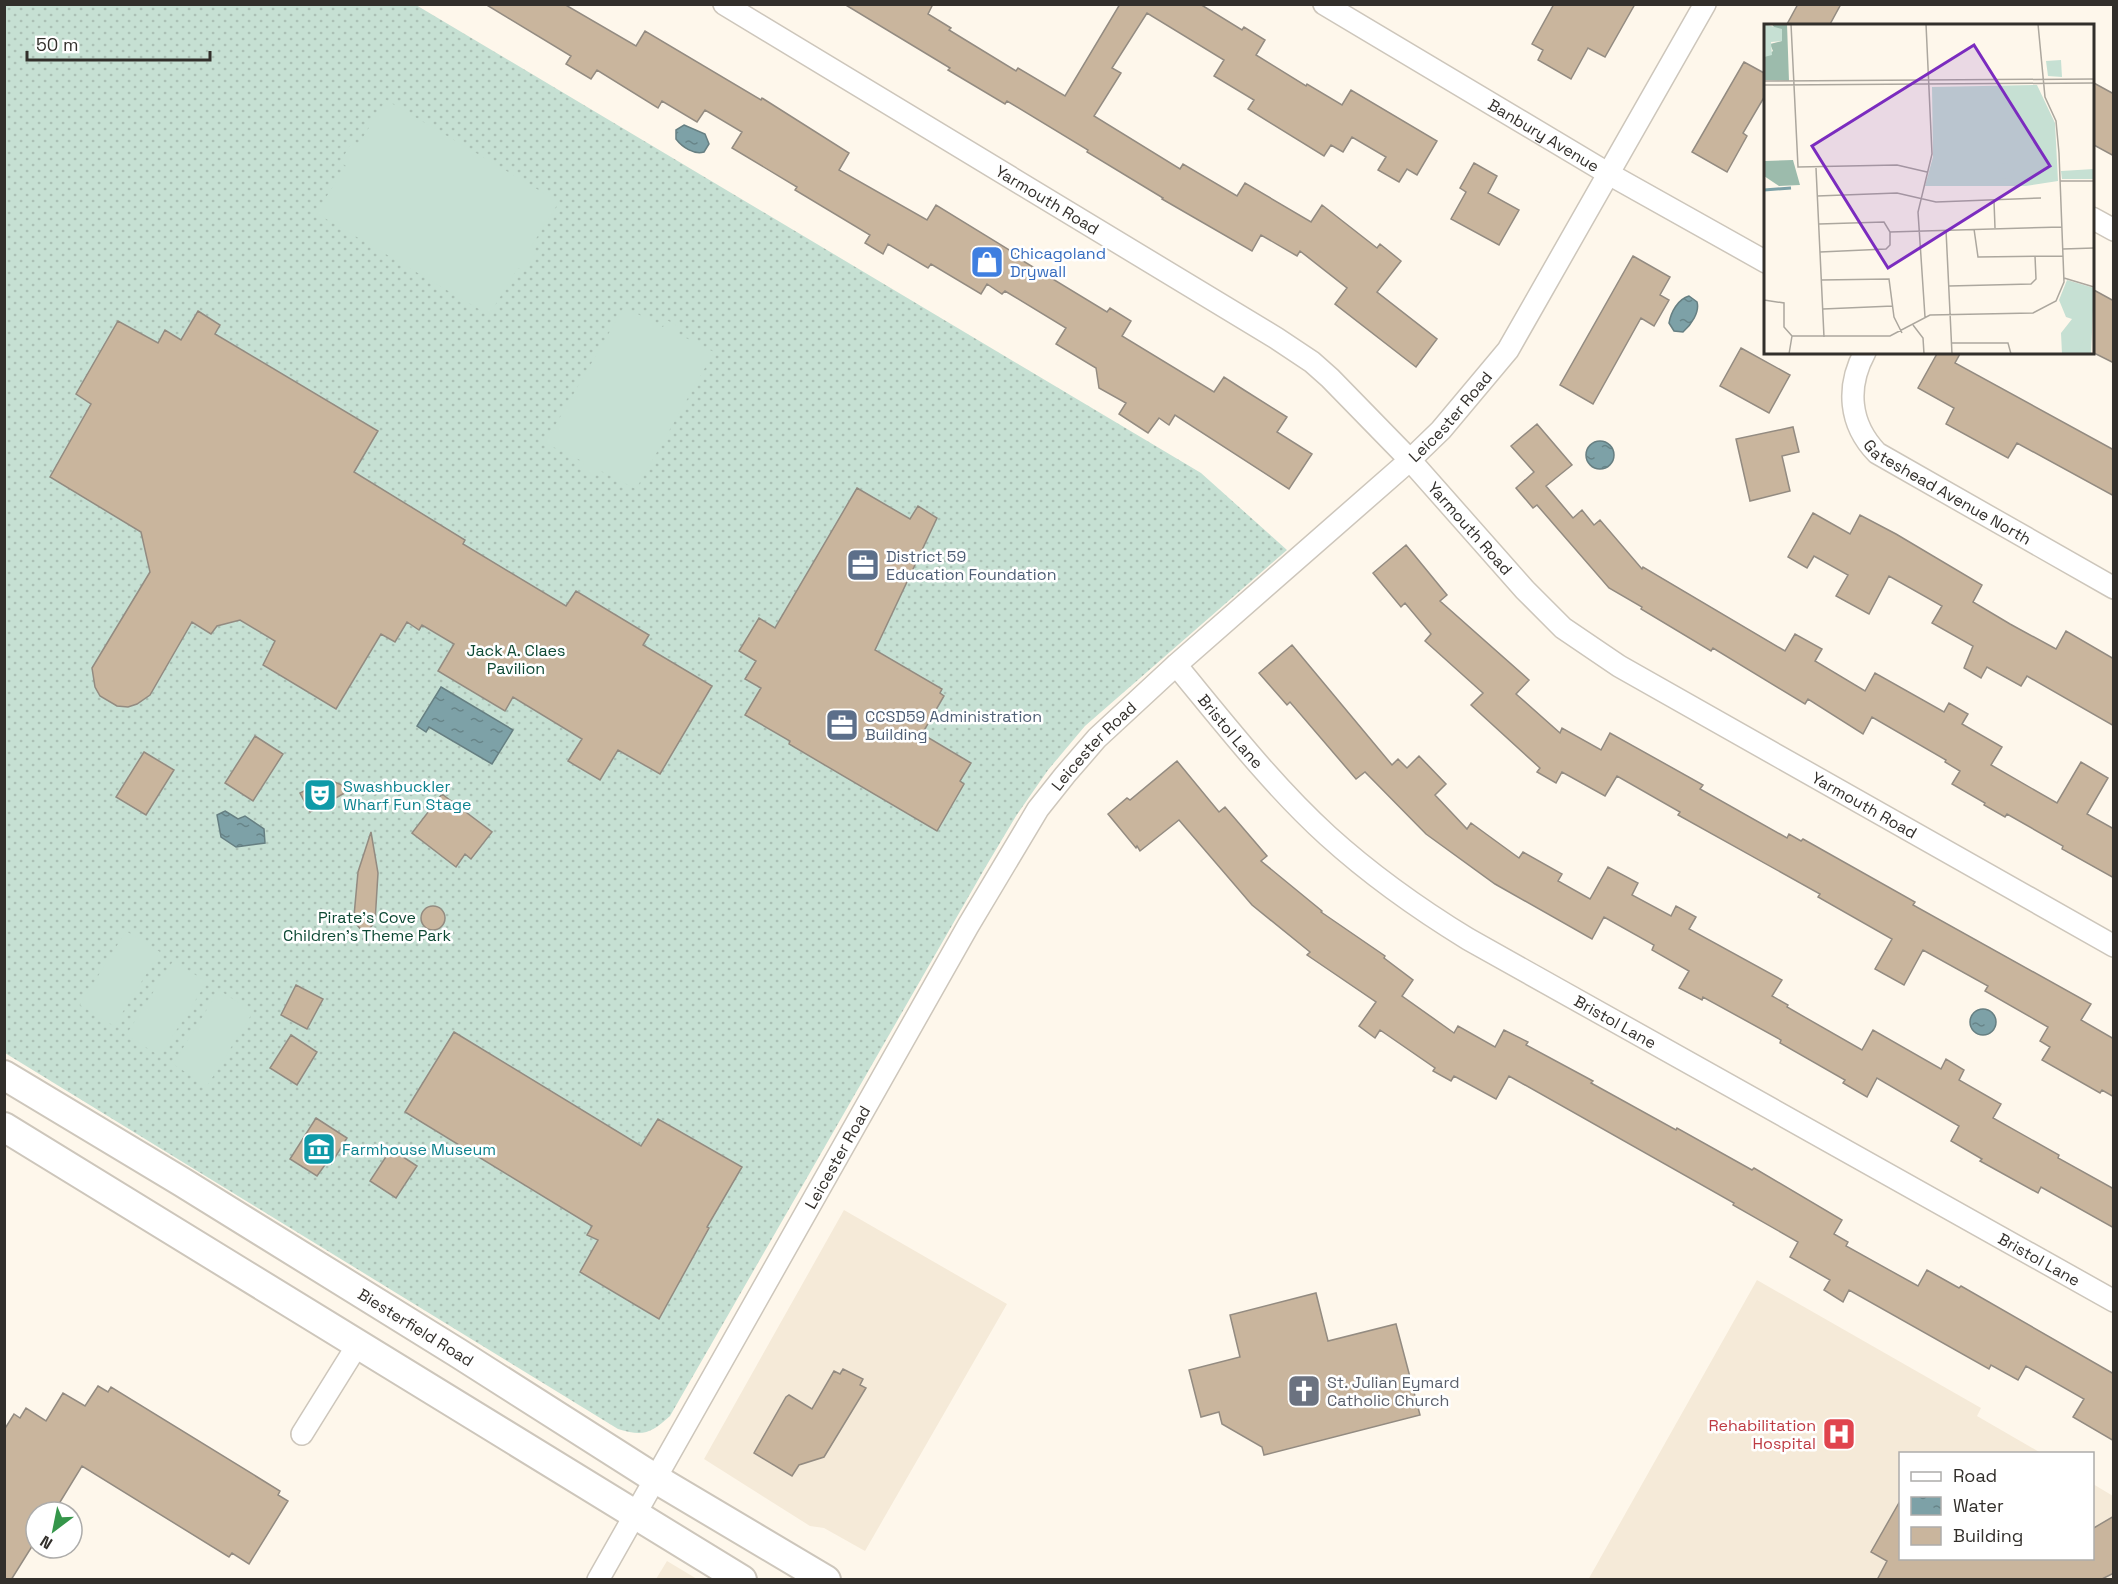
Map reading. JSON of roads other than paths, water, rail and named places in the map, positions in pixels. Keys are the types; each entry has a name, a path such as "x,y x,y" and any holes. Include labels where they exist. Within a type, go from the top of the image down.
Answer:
{"main road":[{"name":"Biesterfield Road","path":"4,1075 458,1353 656,1479 826,1580"},
{"path":"4,1127 742,1580"}],"street":[{"name":"Yarmouth Road","path":"724,4 1295,350 1330,378 1410,460 1525,590 1563,628 1591,648 2114,946"},
{"name":"Leicester Road","path":"598,1580 968,926 1038,809 1097,738 1441,430 1508,350 1705,4"},
{"name":"Banbury Avenue","path":"1338,8 1609,174 1764,261"},
{"path":"2094,219 2114,230"},
{"name":"Gateshead Avenue North","path":"1864,354 1853,381 1852,400 1865,440 1877,453 2114,588"},
{"name":"Bristol Lane","path":"1176,665 1282,789 1328,836 1429,915 2114,1301"},
{"path":"302,1434 358,1344"}],"water":[{"path":"684,125 705,134 709,144 704,152 688,150 676,139 676,130"},
{"path":"1689,296 1697,302 1696,314 1683,332 1674,331 1669,323 1671,315 1678,303"},
{"path":"1600,441 1610,445 1614,455 1610,465 1600,469 1590,465 1586,455 1590,445"},
{"path":"441,687 513,730 492,764 429,727 426,732 417,726"},
{"path":"225,811 238,819 245,816 264,829 265,843 236,847 221,837 217,815"},
{"path":"1983,1009 1992,1013 1996,1022 1992,1031 1983,1035 1974,1031 1970,1022 1974,1013"}],"place":[{"name":"Chicagoland Drywall","path":"987,262"},
{"name":"District 59 Education Foundation","path":"863,565"},
{"name":"CCSD59 Administration Building","path":"842,725"},
{"name":"Swashbuckler Wharf Fun Stage","path":"320,795"},
{"name":"Farmhouse Museum","path":"319,1149"},
{"name":"St. Julian Eymard Catholic Church","path":"1304,1391"},
{"name":"Rehabilitation Hospital","path":"1839,1434"}],"park label":[{"name":"Jack A. Claes Pavilion","path":"516,659"},
{"name":"Pirate's Cove Children's Theme Park","path":"367,926"}]}
